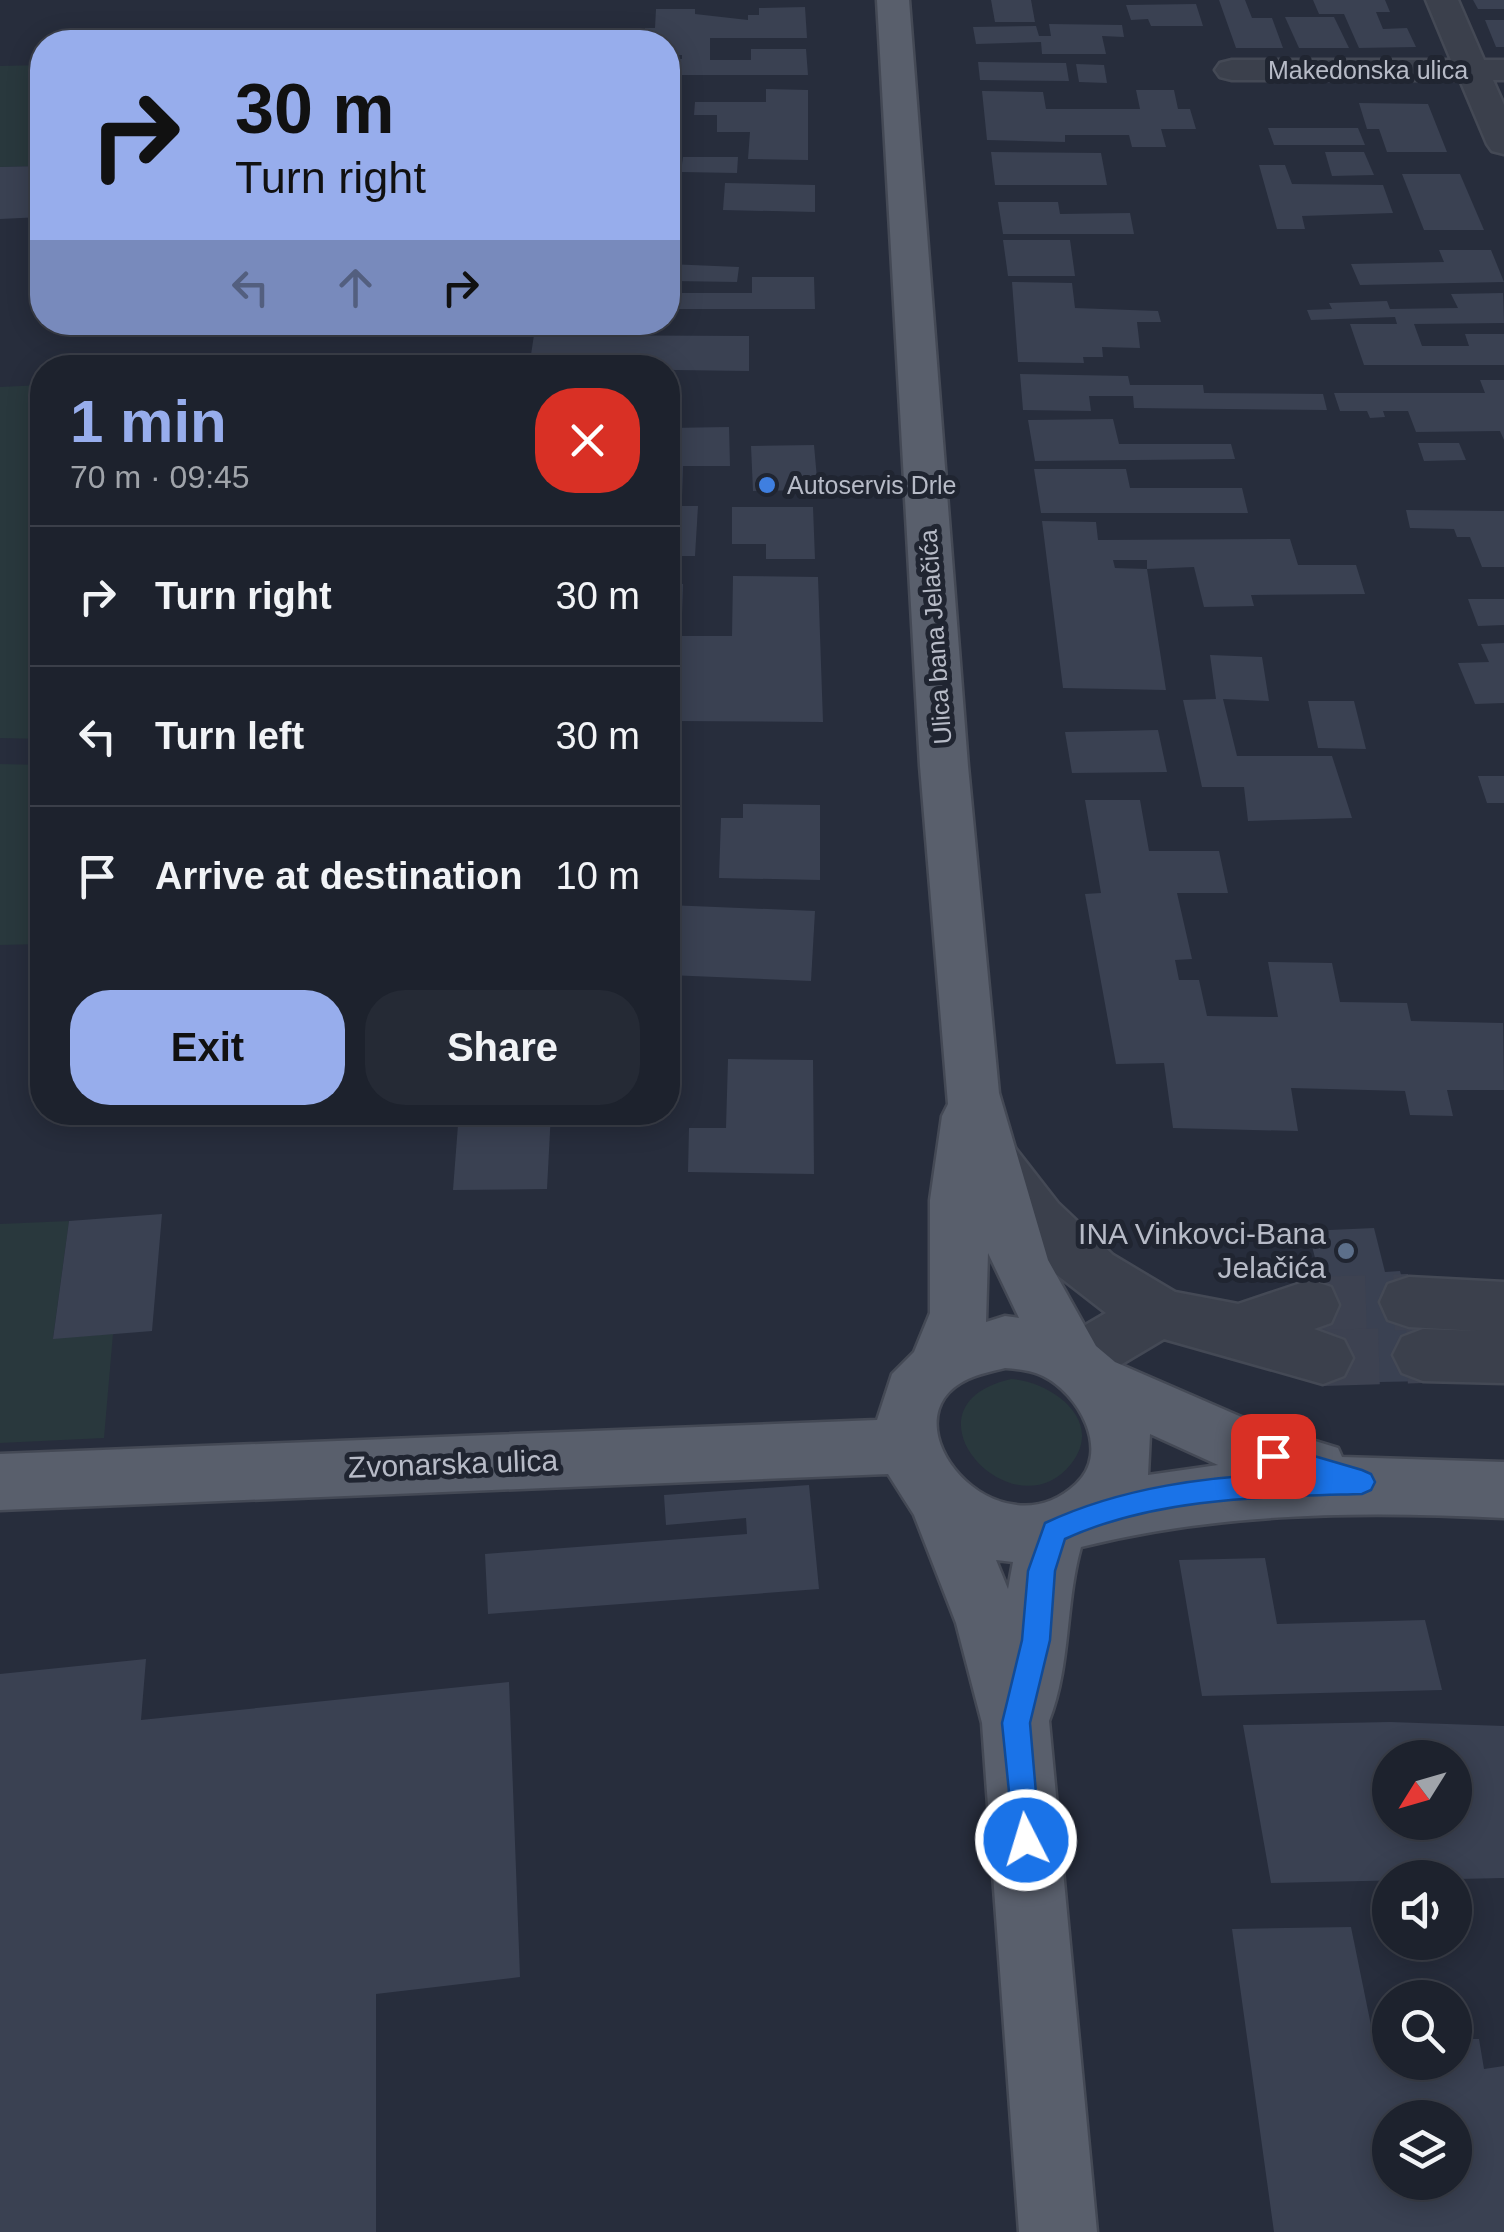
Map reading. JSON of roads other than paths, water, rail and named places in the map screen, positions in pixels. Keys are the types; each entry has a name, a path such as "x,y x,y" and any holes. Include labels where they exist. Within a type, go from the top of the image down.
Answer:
{"main road":[{"name":"Ulica bana Jelačića","path":"893,0 944,766 972,1093 1020,1264 1085,1372 1115,1408 1123,1438 1120,1468 1107,1495 1070,1524 1042,1571 1036,1640 1016,1723"},
{"name":"Ulica bana Jelačića","path":"972,1093 958,1200 960,1312 940,1361 918,1384 906,1414 906,1446 918,1479 944,1507 978,1526 1016,1535 1070,1524"},
{"path":"940,1361 970,1346 1005,1342 1041,1347 1085,1372 1243,1446 1362,1482"},
{"name":"Zvonarska ulica","path":"0,1482 906,1446"},
{"path":"1070,1524 1154,1500 1248,1486 1362,1482 1504,1490"},
{"name":"Ulica bana Jelačića","path":"944,1507 989,1623 1016,1723 1058,2232"}],"street":[{"path":"1442,0 1488,70 1504,144"},
{"name":"Makedonska ulica","path":"1232,70 1488,70"},
{"path":"990,1157 1030,1214 1115,1290 1158,1312 1232,1330 1317,1332"},
{"path":"1504,1307 1416,1328 1504,1357"},
{"path":"1085,1372 1158,1312"}],"tunnel":[{"path":"1310,1305 1409,1302"},
{"path":"1323,1358 1423,1355"}],"place":[{"name":"Autoservis Drle","path":"767,485"},
{"name":"INA Vinkovci-Bana Jelačića","path":"1346,1251"}]}
